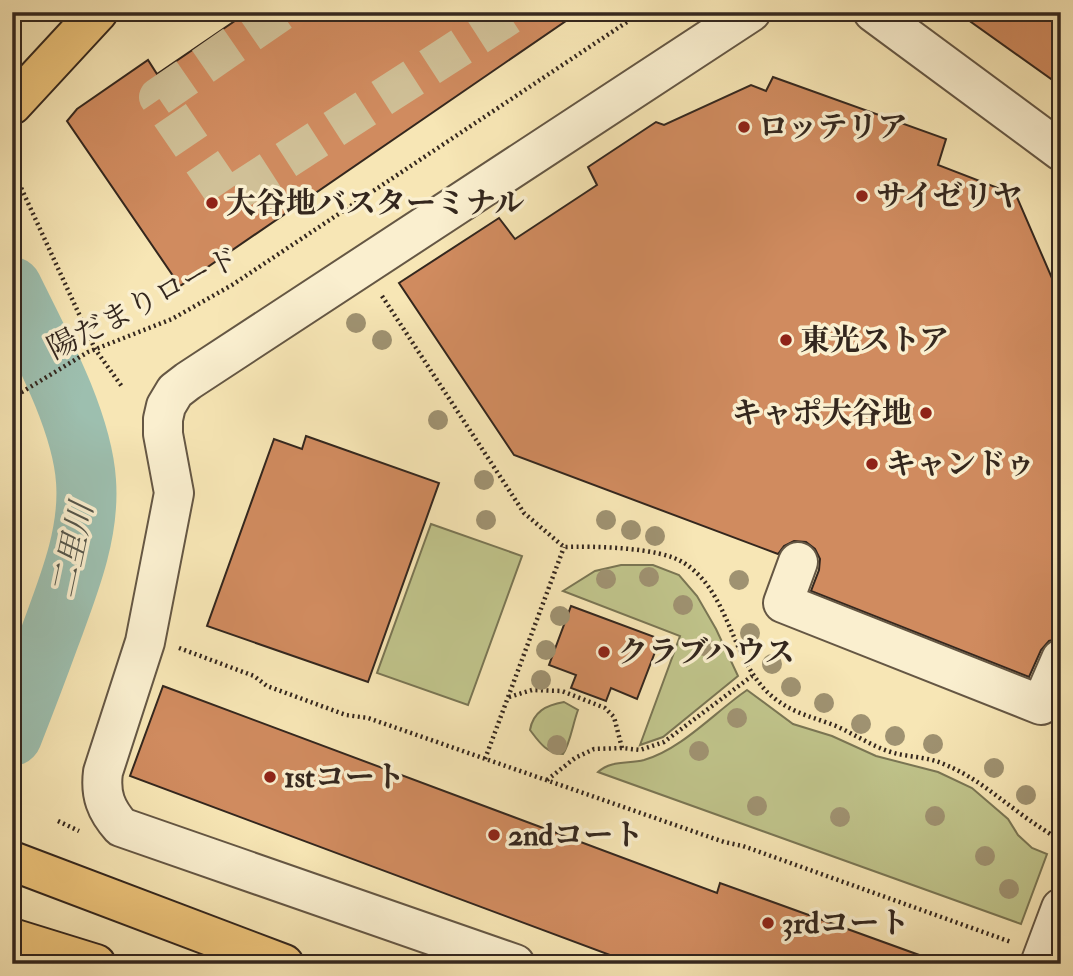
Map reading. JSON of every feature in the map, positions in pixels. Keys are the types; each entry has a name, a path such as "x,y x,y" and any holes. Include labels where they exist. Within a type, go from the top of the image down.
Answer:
{"main road":[{"path":"12,105 98,12"},
{"path":"12,861 284,964"},
{"path":"12,937 96,964"}],"street":[{"path":"515,964 121,828 111,816 101,787 103,772 145,642 174,494 163,434 166,406 175,391 188,381 751,12"},
{"path":"873,12 1061,151"},
{"path":"797,562 783,603 978,674 1041,705 1061,659"},
{"path":"1031,955 1061,908"}],"path":[{"name":"陽だまりロード","path":"12,398 88,352 172,319 232,285 642,12"},
{"path":"12,168 95,349 123,388"},
{"path":"381,295 524,513 564,547 600,546 657,554 684,562 706,585 729,623 752,676 777,701 802,715 837,727 867,743 894,753 939,762 980,782 1018,813 1061,841"},
{"path":"485,759 564,547"},
{"path":"169,645 254,676 267,686 346,715 368,718 724,842 743,846 1031,955"},
{"path":"547,780 575,758 594,749 640,750 664,742 752,676"},
{"path":"509,697 532,690 562,691 606,708 614,717 622,748"},
{"path":"58,821 78,831 85,838"}],"green space":[{"path":"431,524 522,556 468,705 377,673"},
{"path":"621,565 653,565 679,575 697,596 738,676 663,737 640,745 680,636 563,591 595,571"},
{"path":"747,690 793,724 832,736 876,756 938,772 972,788 1008,819 1018,835 1032,848 1047,854 1021,924 598,772 614,764 644,760 672,748"},
{"path":"564,702 578,710 563,754 548,750 530,730 534,718 541,710"}],"building":[{"name":"大谷地バスターミナル","path":"248,12 579,12 180,286 67,121 77,109 148,60 157,74"},
{"path":"957,12 1061,12 1061,86"},
{"path":"773,77 946,139 938,165 1016,195 1061,299 1061,638 1049,641 1041,650 1029,677 811,591 820,559 815,549 806,542 794,541 784,546 778,554 514,455 399,283 499,218 515,239 597,185 588,167 656,122 664,125 751,85 766,91"},
{"path":"306,436 439,483 368,682 207,626 274,439 302,449"},
{"name":"クラブハウス","path":"571,606 660,639 637,699 611,688 606,701 571,688 576,675 549,665"},
{"path":"163,686 717,893 720,883 933,960 932,964 634,964 130,776"}],"waterway":[{"name":"二里川","path":"12,287 68,407 83,457 86,481 85,521 70,579 12,736"}],"tunnel":[{"path":"281,12 158,97 227,198 515,12"}],"place":[{"name":"ロッテリア","path":"744,127"},
{"name":"サイゼリヤ","path":"862,196"},
{"name":"大谷地バスターミナル","path":"212,203"},
{"name":"東光ストア","path":"786,340"},
{"name":"キャポ大谷地","path":"926,413"},
{"name":"キャンドゥ","path":"872,464"},
{"name":"クラブハウス","path":"604,652"},
{"name":"1stコート","path":"270,777"},
{"name":"2ndコート","path":"494,835"},
{"name":"3rdコート","path":"768,923"}]}
